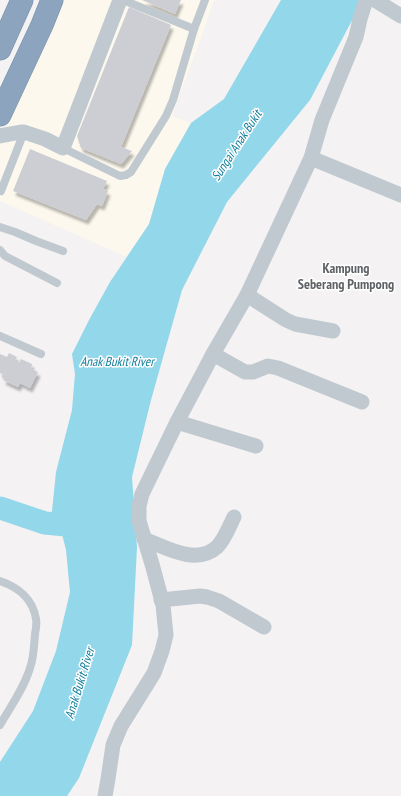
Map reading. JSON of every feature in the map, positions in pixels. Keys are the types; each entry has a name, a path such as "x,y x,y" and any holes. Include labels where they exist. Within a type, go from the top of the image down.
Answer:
{"highway":[{"path":"0,49 22,0"},
{"path":"0,115 52,0"},
{"path":"0,100 18,77"}],"street":[{"path":"0,136 24,132 45,139 63,148 120,0"},
{"path":"105,796 113,745 121,726 154,673 166,635 161,600 139,521 139,506 142,494 177,422 213,354 247,295 311,158 322,120 356,37 366,0"},
{"path":"375,0 401,16"},
{"path":"311,158 401,196"},
{"path":"247,295 286,320 295,324 333,331"},
{"path":"213,354 245,372 250,372 268,366 278,368 362,402"},
{"path":"177,422 256,446"},
{"path":"144,539 184,554 200,555 209,552 217,546 224,538 234,517"},
{"path":"161,600 200,596 207,597 224,604 264,627"}],"lane":[{"path":"123,0 194,29"},
{"path":"63,148 120,176 126,176 131,172 166,116 173,100 194,29 205,0"},
{"path":"1,190 24,132"},
{"path":"0,227 63,250"},
{"path":"0,250 5,256 57,282"},
{"path":"0,336 41,354"},
{"path":"0,581 17,589 26,596 32,605 36,621 34,653 31,667 20,691 0,724"}],"shaded area":[{"path":"61,0 214,0 172,116 191,123 165,169 149,224 127,257 0,201 0,144"}],"water":[{"name":"Anak Bukit River","path":"281,0 359,0 358,9 310,100 227,202 182,290 151,400 132,477 137,547 132,645 79,778 67,796 0,796 0,762 33,711 56,651 70,592 66,550 62,534 45,523 52,511 56,472 72,410 75,374 72,354 110,282 149,224 165,169 191,123 224,99"}],"building":[{"path":"142,0 181,0 175,14"},
{"path":"129,7 171,25 121,147 132,151 121,164 81,148 77,136"},
{"path":"30,149 107,181 103,189 108,191 102,206 97,204 86,220 13,191"},
{"path":"9,353 17,357 15,361 19,363 21,359 32,364 31,369 38,372 30,388 20,383 18,387 3,380 5,376 0,373 0,354 7,357"}],"waterway":[{"path":"0,508 45,523 76,526"}],"district":[{"name":"Kampung Seberang Pumpong","path":"346,276"}],"water label":[{"name":"Sungai Anak Bukit","path":"236,145"}]}
